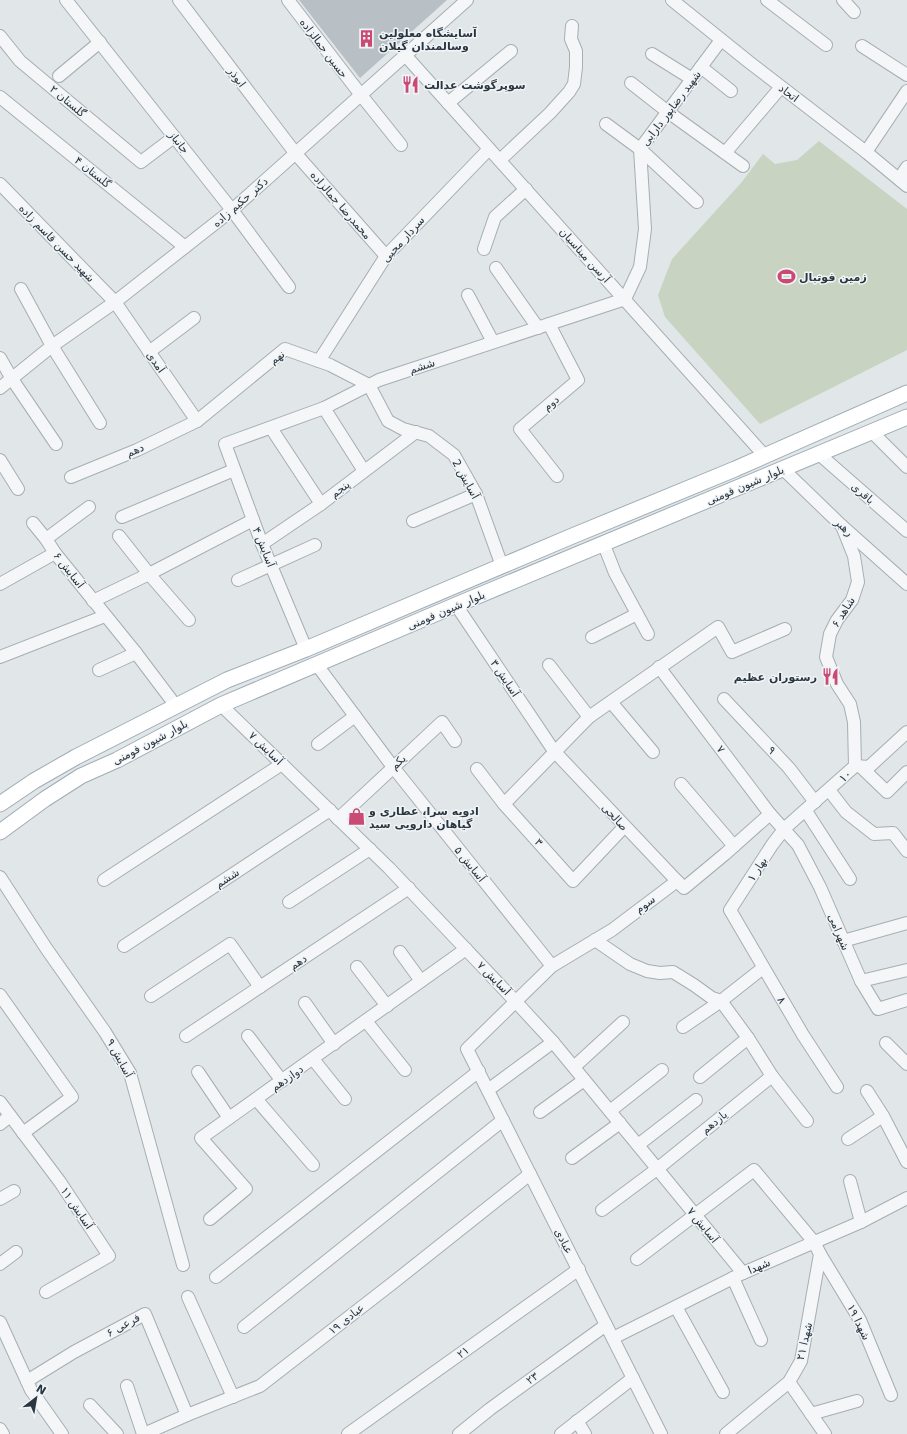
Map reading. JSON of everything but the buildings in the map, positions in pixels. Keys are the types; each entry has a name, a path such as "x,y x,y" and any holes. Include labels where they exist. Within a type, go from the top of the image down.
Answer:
{"main road":[{"name":"بلوار شیون فومنی","path":"0,804 76,757 227,680 306,649 735,469 907,393"},
{"name":"بلوار شیون فومنی","path":"0,832 81,776 117,760 221,705 456,605 604,545 907,417"},
{"path":"108,741 117,760"}],"street":[{"name":"جانباز","path":"66,0 232,210 289,287"},
{"name":"ابوذر","path":"179,0 296,154"},
{"name":"حسین جمالزاده","path":"288,0 360,95 401,145"},
{"name":"دکتر حکیم زاده","path":"0,388 52,346 115,302 232,210 467,0"},
{"name":"اتحاد","path":"672,0 903,182"},
{"path":"767,0 826,45"},
{"path":"843,0 854,12"},
{"path":"500,160 550,113 569,92 574,84 576,51 571,39 572,26"},
{"name":"گلستان ۲","path":"0,36 20,61 142,162 174,137"},
{"name":"شهید رضاپور دارابی","path":"625,299 640,267 644,229 640,149 721,40"},
{"path":"59,76 100,42"},
{"path":"862,46 907,75"},
{"path":"448,103 511,51"},
{"path":"652,54 692,80"},
{"name":"آرسن میناسیان","path":"405,56 764,455"},
{"path":"701,67 731,92"},
{"path":"631,82 668,112 743,166"},
{"path":"725,153 781,87"},
{"path":"866,152 907,91"},
{"name":"گلستان ۴","path":"0,97 185,247"},
{"path":"606,124 640,149 697,202"},
{"name":"سردار محبی","path":"319,362 386,256 489,149"},
{"name":"محمدرضا جمالزاده","path":"296,154 386,256"},
{"path":"903,182 907,167"},
{"name":"شهید حسن قاسم زاده","path":"0,184 115,302"},
{"path":"484,249 495,217 526,189"},
{"path":"496,268 544,326"},
{"path":"21,289 52,346 100,423"},
{"path":"468,295 493,342"},
{"name":"ششم","path":"225,444 324,408 379,380 625,299"},
{"name":"آمدی","path":"115,302 197,421"},
{"path":"150,352 194,318"},
{"name":"دوم","path":"544,326 578,380 520,428 557,476"},
{"name":"نهم","path":"197,421 285,349 330,365 369,385"},
{"path":"0,358 12,379 56,444"},
{"name":"آسایش 2","path":"369,385 388,421 403,429 429,436 454,455 476,494 502,566"},
{"path":"324,408 364,471"},
{"name":"دهم","path":"71,476 137,450 197,421"},
{"path":"271,428 321,504"},
{"name":"پنجم","path":"262,544 321,504 416,432"},
{"path":"872,432 907,467"},
{"name":"آسایش ۴","path":"225,444 262,544 306,649"},
{"name":"باقری","path":"819,454 907,531"},
{"path":"0,460 18,490"},
{"name":"رهبر","path":"783,469 842,526 907,584"},
{"path":"122,517 234,470"},
{"path":"413,521 476,494"},
{"path":"46,539 90,507"},
{"path":"93,601 149,574 253,520"},
{"name":"آسایش ۶","path":"33,523 176,706"},
{"name":"شاهد ۶","path":"842,526 854,556 858,582 852,600 837,620 830,634 826,657 837,684 850,704 854,722 858,767"},
{"path":"119,536 149,574 189,620"},
{"path":"238,580 315,545"},
{"path":"604,545 615,573 648,634"},
{"path":"0,584 55,553"},
{"name":"آسایش ۳","path":"456,605 554,751"},
{"path":"592,637 637,614"},
{"path":"0,657 105,616"},
{"path":"504,804 554,751 589,717 718,627 732,652 785,629"},
{"path":"99,670 136,653"},
{"name":"آسایش ۵","path":"317,665 393,767 552,966"},
{"path":"549,665 589,717"},
{"name":"۷","path":"660,668 770,814 785,828"},
{"name":"۹","path":"724,700 789,768 815,802"},
{"path":"611,702 653,752"},
{"name":"آسایش ۷","path":"221,705 370,849 553,1042 695,1215 738,1276 761,1340"},
{"path":"318,744 355,716"},
{"name":"یکم","path":"334,815 393,767 442,722 455,741"},
{"name":"۱۰","path":"785,828 858,767 869,767 907,732"},
{"name":"صالحی","path":"554,751 624,827 677,881"},
{"path":"104,880 282,764"},
{"path":"858,767 887,792 907,772"},
{"name":"۳","path":"477,769 504,804 573,881 624,827"},
{"path":"681,784 734,846"},
{"path":"829,790 846,812 874,834 893,833 907,851"},
{"path":"806,811 850,879"},
{"path":"677,881 684,888 770,814"},
{"name":"ششم","path":"124,946 334,815"},
{"name":"بهار ۱","path":"730,910 772,845 785,828"},
{"name":"شهرامی","path":"785,828 798,845 806,859 820,887 861,981 878,1009 907,1000"},
{"path":"289,902 370,849"},
{"name":"آسایش ۹","path":"0,877 46,948 105,1032 130,1073 183,1265"},
{"name":"سوم","path":"467,1049 552,966 612,930 677,881"},
{"name":"دهم","path":"186,1036 408,888"},
{"name":"۸","path":"730,910 802,1035 838,1087"},
{"path":"843,941 907,923"},
{"path":"595,940 630,964 647,971 660,973 673,972 712,998 721,1001 748,1038 772,1076 807,1121"},
{"path":"151,996 230,944 260,987"},
{"name":"دوازدهم","path":"210,1219 246,1189 201,1138 282,1082 466,949"},
{"path":"400,952 421,981"},
{"path":"357,967 387,1006"},
{"path":"684,1027 721,1001 763,968"},
{"path":"861,981 907,970"},
{"path":"0,995 72,1097 23,1133"},
{"path":"305,1003 334,1044"},
{"path":"366,1021 405,1070"},
{"path":"574,1067 623,1022"},
{"path":"248,1036 282,1082"},
{"path":"700,1078 748,1038"},
{"path":"488,1090 553,1042"},
{"path":"886,1043 907,1064"},
{"name":"عبادی","path":"467,1049 661,1434"},
{"path":"314,1059 345,1100"},
{"path":"610,1111 662,1070"},
{"path":"216,1276 479,1071"},
{"path":"198,1072 229,1118"},
{"name":"یازدهم","path":"602,1210 657,1169 772,1076"},
{"path":"540,1112 584,1080"},
{"path":"867,1091 883,1116 907,1162"},
{"path":"256,1099 313,1165"},
{"path":"638,1146 696,1100"},
{"name":"آسایش ۱۱","path":"0,1102 60,1182 109,1256 46,1292"},
{"path":"0,1124 10,1116"},
{"path":"848,1140 883,1116"},
{"path":"244,1327 503,1120"},
{"path":"572,1158 620,1123"},
{"path":"637,1259 754,1170 814,1242 820,1254"},
{"name":"عبادی ۱۹","path":"144,1434 186,1415 260,1386 530,1174"},
{"path":"850,1181 861,1222"},
{"path":"0,1199 14,1191"},
{"name":"شهدا","path":"613,1338 738,1276 861,1222 907,1198"},
{"path":"0,1264 16,1252"},
{"name":"شهدا ۲۱","path":"729,1433 789,1382 801,1361 820,1254"},
{"name":"شهدا ۱۹","path":"820,1254 860,1320 891,1395"},
{"name":"۲۱","path":"348,1434 579,1269"},
{"path":"188,1296 233,1397"},
{"path":"676,1306 723,1392"},
{"name":"فرعی ۶","path":"28,1381 74,1352 145,1314 186,1415"},
{"path":"0,1322 31,1390 62,1434"},
{"name":"۲۳","path":"459,1434 490,1409 606,1325"},
{"path":"561,1434 633,1378"},
{"path":"789,1382 825,1434"},
{"path":"128,1386 144,1434"},
{"path":"811,1414 857,1401"},
{"path":"90,1405 117,1434"},
{"path":"577,1421 585,1434"},
{"path":"0,1429 3,1434"}],"green space":[{"name":"زمین فوتبال","path":"819,141 907,209 907,350 760,424 665,317 658,295 672,259 741,183 763,154 775,164 797,160"}],"place":[{"name":"آسایشگاه معلولین وسالمندان گیلان","path":"366,39"},
{"name":"سوپرگوشت عدالت","path":"411,85"},
{"name":"زمین فوتبال","path":"786,277"},
{"name":"رستوران عظیم","path":"830,677"},
{"name":"ادویه سرا، عطاری و گیاهان دارویی سید","path":"356,817"}]}
